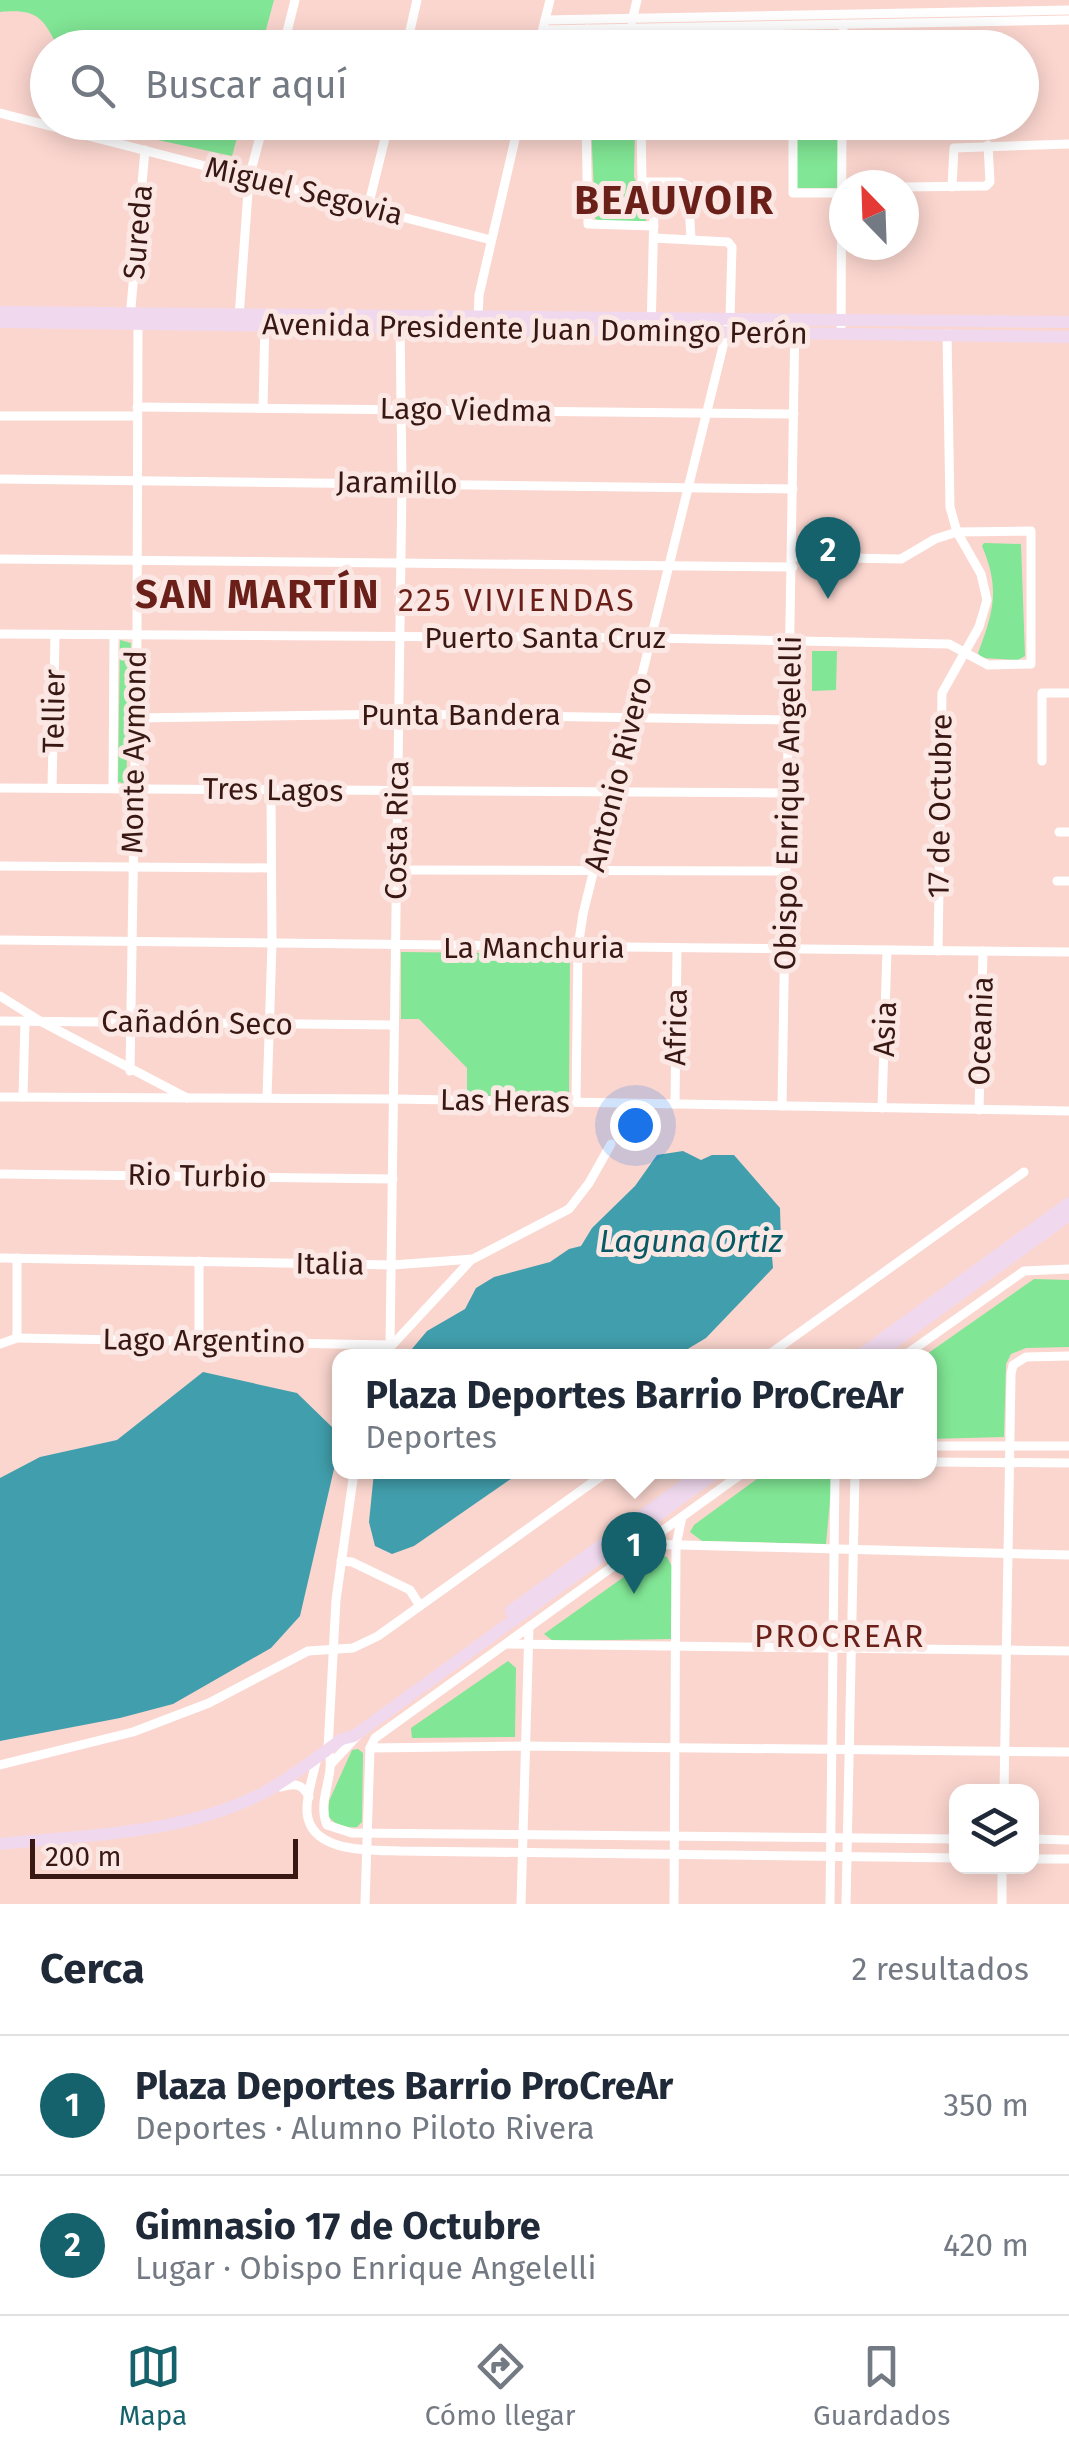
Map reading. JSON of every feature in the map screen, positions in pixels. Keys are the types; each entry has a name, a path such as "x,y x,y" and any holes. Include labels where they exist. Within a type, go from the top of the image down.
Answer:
{"main road":[{"name":"Avenida Presidente Juan Domingo Perón","path":"0,312 136,319"},
{"name":"Avenida Presidente Juan Domingo Perón","path":"0,322 265,318 651,324 730,318 948,337 1069,337"},
{"name":"Avenida Presidente Juan Domingo Perón","path":"842,327 944,321 1069,322"},
{"name":"Avenida Presidente Juan Domingo Perón","path":"651,324 724,333 796,326"},
{"path":"869,1349 1069,1203"},
{"path":"885,1349 1069,1216"},
{"path":"0,1844 164,1825 221,1810 269,1790 326,1756 348,1730 692,1479"},
{"path":"342,1739 354,1736 707,1479"}],"street":[{"path":"288,30 295,0"},
{"path":"410,30 417,0"},
{"path":"543,30 550,0"},
{"path":"632,23 637,0"},
{"path":"802,20 807,0"},
{"path":"897,18 900,0"},
{"path":"802,20 843,24 984,5 1068,13"},
{"path":"544,25 1068,13"},
{"path":"544,25 588,29 632,23"},
{"path":"843,24 843,30"},
{"name":"Miguel Segovia","path":"0,113 30,121"},
{"name":"Miguel Segovia","path":"106,140 491,240"},
{"path":"240,318 249,178 259,140"},
{"path":"368,207 385,140"},
{"path":"478,322 479,295 516,140"},
{"path":"586,140 588,224 728,242 732,247 730,318"},
{"path":"641,140 642,182 652,202 654,232 651,324"},
{"path":"793,140 793,194 829,190"},
{"path":"842,140 843,170"},
{"path":"952,188 954,148 1069,144"},
{"path":"919,187 986,186 990,182 988,145"},
{"name":"Sureda","path":"136,319 131,307 145,150"},
{"path":"642,182 680,182 688,186 691,239"},
{"path":"842,260 842,327"},
{"path":"264,408 265,318"},
{"name":"Antonio Rivero","path":"576,1102 578,947 592,872 730,318"},
{"name":"Monte Aymond","path":"135,1073 131,942 137,636 136,319"},
{"name":"Costa Rica","path":"390,1345 402,482 400,321"},
{"name":"17 de Octubre","path":"938,951 940,706 948,677 967,652 987,600 981,574 958,532 950,507 948,337 944,321"},
{"name":"Obispo Enrique Angelelli","path":"782,1106 796,326"},
{"name":"Lago Viedma","path":"0,416 264,408 794,414"},
{"name":"Jaramillo","path":"0,479 794,490"},
{"path":"0,559 667,568 901,558 935,539 958,532"},
{"name":"Puerto Santa Cruz","path":"0,634 949,644 988,666 1031,664 1032,532 958,532"},
{"name":"Tellier","path":"52,788 55,635"},
{"path":"113,788 114,635"},
{"path":"1042,761 1042,693 1069,693"},
{"name":"Punta Bandera","path":"135,718 399,714 787,720"},
{"name":"Tres Lagos","path":"0,788 786,793"},
{"path":"267,1098 271,791"},
{"path":"0,866 271,868"},
{"path":"396,870 785,871"},
{"path":"1057,881 1069,881"},
{"name":"La Manchuria","path":"0,940 1069,952"},
{"name":"Africa","path":"676,1104 677,949"},
{"name":"Asia","path":"882,1108 887,950"},
{"name":"Oceania","path":"979,1110 983,951"},
{"path":"0,996 189,1100"},
{"name":"Cañadón Seco","path":"0,1021 394,1025"},
{"path":"23,1096 25,1021"},
{"path":"125,1098 135,1073"},
{"name":"Las Heras","path":"0,1096 189,1100 394,1098 1069,1111"},
{"name":"Italia","path":"0,1258 393,1265 472,1258 569,1210 611,1144"},
{"path":"777,1349 1024,1172"},
{"name":"Rio Turbio","path":"0,1174 393,1179"},
{"path":"0,1344 17,1338 18,1258"},
{"path":"387,1349 472,1258"},
{"path":"199,1261 199,1340"},
{"path":"914,1349 1024,1270 1069,1269"},
{"name":"Lago Argentino","path":"17,1338 390,1345"},
{"path":"1004,1784 1014,1365 1026,1357 1069,1356"},
{"path":"937,1446 1069,1446"},
{"path":"937,1462 1069,1463"},
{"path":"353,1479 342,1560 324,1797 324,1820 337,1830 949,1839"},
{"path":"0,1765 134,1732 210,1703 308,1650 353,1648 378,1636 597,1479"},
{"path":"365,1904 370,1748 376,1738 734,1479"},
{"path":"830,1904 835,1479"},
{"path":"846,1904 854,1479"},
{"path":"674,1904 676,1546 682,1516"},
{"path":"643,1544 1069,1555"},
{"path":"342,1560 410,1590 420,1606"},
{"path":"521,1904 529,1627"},
{"path":"505,1644 1069,1651"},
{"path":"366,1727 326,1756 310,1797 309,1820 323,1839 365,1849 949,1858"},
{"path":"370,1748 1069,1752"},
{"path":"269,1790 293,1783 310,1797"},
{"path":"1039,1840 1069,1840"},
{"path":"1039,1859 1069,1859"},
{"path":"1002,1874 1002,1904"}],"green space":[{"path":"0,0 274,0 266,30 48,30 30,14 0,12"},
{"path":"158,140 236,140 232,156"},
{"path":"592,140 635,140 634,177 647,208 646,221 598,222"},
{"path":"797,140 839,140 839,170 829,170 829,188 797,188"},
{"path":"984,543 1021,544 1025,656 1018,660 981,658 978,653 993,600"},
{"path":"120,640 131,643 126,784 118,782"},
{"path":"812,651 837,651 836,690 812,691"},
{"path":"401,952 570,954 569,1098 467,1097 467,1068 419,1019 401,1019"},
{"path":"1034,1279 1069,1280 1069,1347 1026,1348 1011,1354 1006,1364 1004,1437 937,1439 934,1349"},
{"path":"757,1479 832,1479 826,1544 702,1541 690,1532"},
{"path":"656,1554 667,1557 673,1568 673,1639 553,1641 544,1634"},
{"path":"508,1661 516,1668 515,1737 412,1738 411,1728"},
{"path":"352,1750 363,1753 362,1822 357,1827 344,1827 328,1816 329,1801"}],"water":[{"name":"Laguna Ortiz","path":"683,1151 701,1160 712,1155 734,1155 780,1208 781,1244 772,1256 773,1268 706,1338 688,1349 412,1349 427,1331 465,1309 476,1288 494,1277 550,1262 581,1246 592,1228 635,1186 657,1155"},
{"path":"203,1372 297,1393 332,1427 332,1478 300,1616 271,1648 173,1704 0,1741 0,1478 40,1457 117,1440"},
{"path":"373,1479 511,1479 414,1546 392,1554 375,1546 369,1522"}],"place":[{"name":"Gimnasio 17 de Octubre","path":"828,599"},
{"name":"Plaza Deportes Barrio ProCreAr","path":"634,1594"}],"district":[{"name":"BEAUVOIR","path":"675,201"},
{"name":"SAN MARTÍN","path":"258,595"},
{"name":"225 VIVIENDAS","path":"517,600"},
{"name":"PROCREAR","path":"840,1636"}]}
